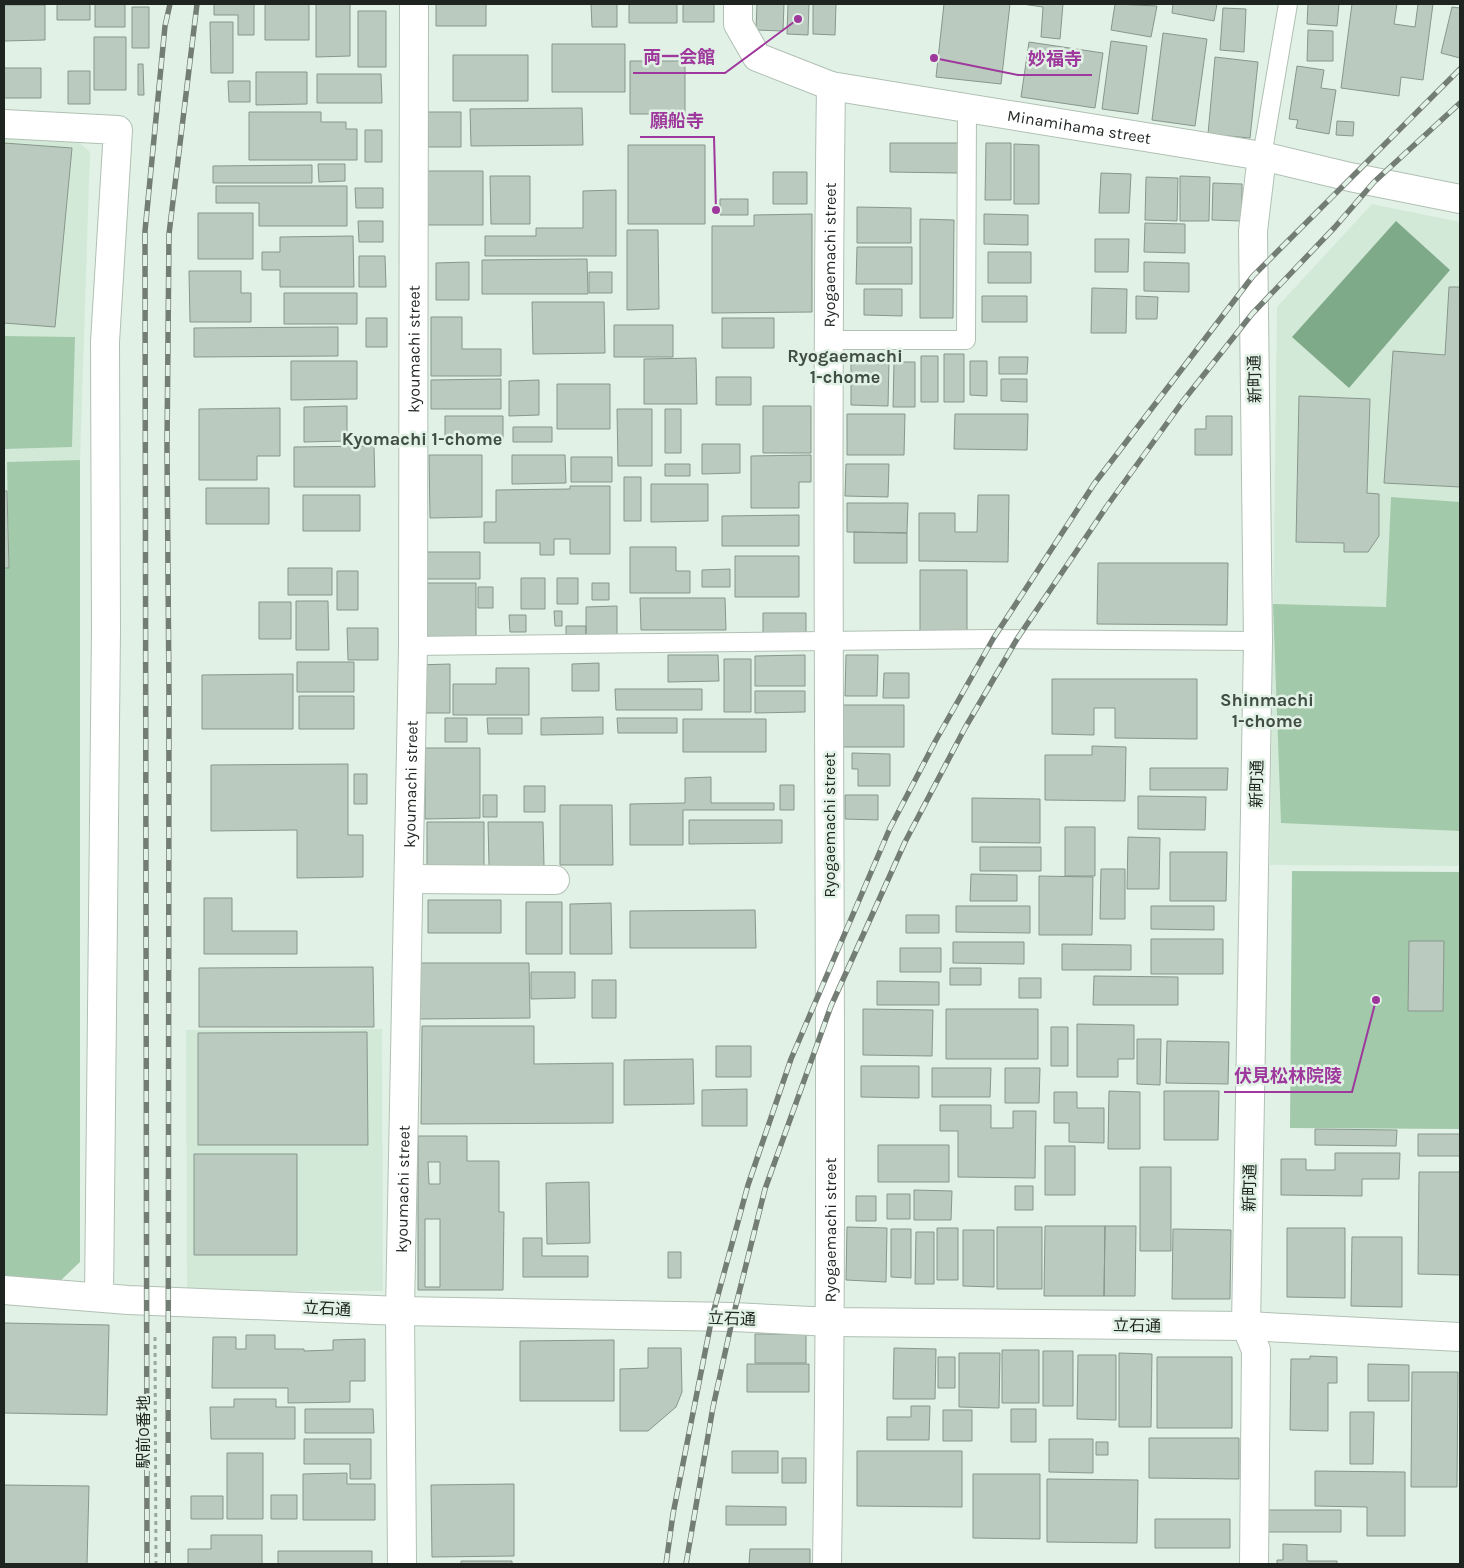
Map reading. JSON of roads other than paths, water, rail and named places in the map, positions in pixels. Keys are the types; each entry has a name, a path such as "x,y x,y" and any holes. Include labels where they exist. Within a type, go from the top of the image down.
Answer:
{"street":[{"name":"kyoumachi street","path":"402,1564 400,1311 413,646 414,4"},
{"name":"Minamihama street","path":"738,4 738,24 758,57 831,86 1262,156 1350,177 1460,199"},
{"name":"Ryogaemachi street","path":"827,1564 831,1322 828,340 831,86"},
{"path":"4,124 118,130 105,342 106,630 99,1297"},
{"name":"新町通","path":"1254,1564 1256,1350 1246,1326 1258,641 1252,314 1253,231 1262,156"},
{"path":"409,879 555,880"},
{"name":"立石通","path":"4,1290 155,1300 400,1311 733,1317 831,1322 1246,1326 1460,1337"}],"lane":[{"name":"新町通","path":"1262,156 1288,4"},
{"path":"828,340 966,340 967,107"},
{"path":"413,646 1017,639 1258,641"}],"railway":[{"path":"147,1564 145,231 165,26 170,4"},
{"path":"168,1564 169,695 167,446 169,234 197,4"},
{"path":"666,1564 673,1514 712,1317 748,1185 791,1059 890,828 936,740 993,639 1094,484 1253,276 1460,69"},
{"path":"686,1564 713,1407 765,1189 831,1006 905,842 965,728 1017,639 1107,506 1183,401 1252,314 1335,227 1374,182 1460,103"}],"place":[{"name":"両一会館","path":"798,19"},
{"name":"妙福寺","path":"934,58"},
{"name":"願船寺","path":"716,210"},
{"name":"伏見松林院陵","path":"1376,1000"}],"district":[{"name":"Ryogaemachi 1-chome","path":"845,366"},
{"name":"Kyomachi 1-chome","path":"422,439"},
{"name":"Shinmachi 1-chome","path":"1267,710"}]}
